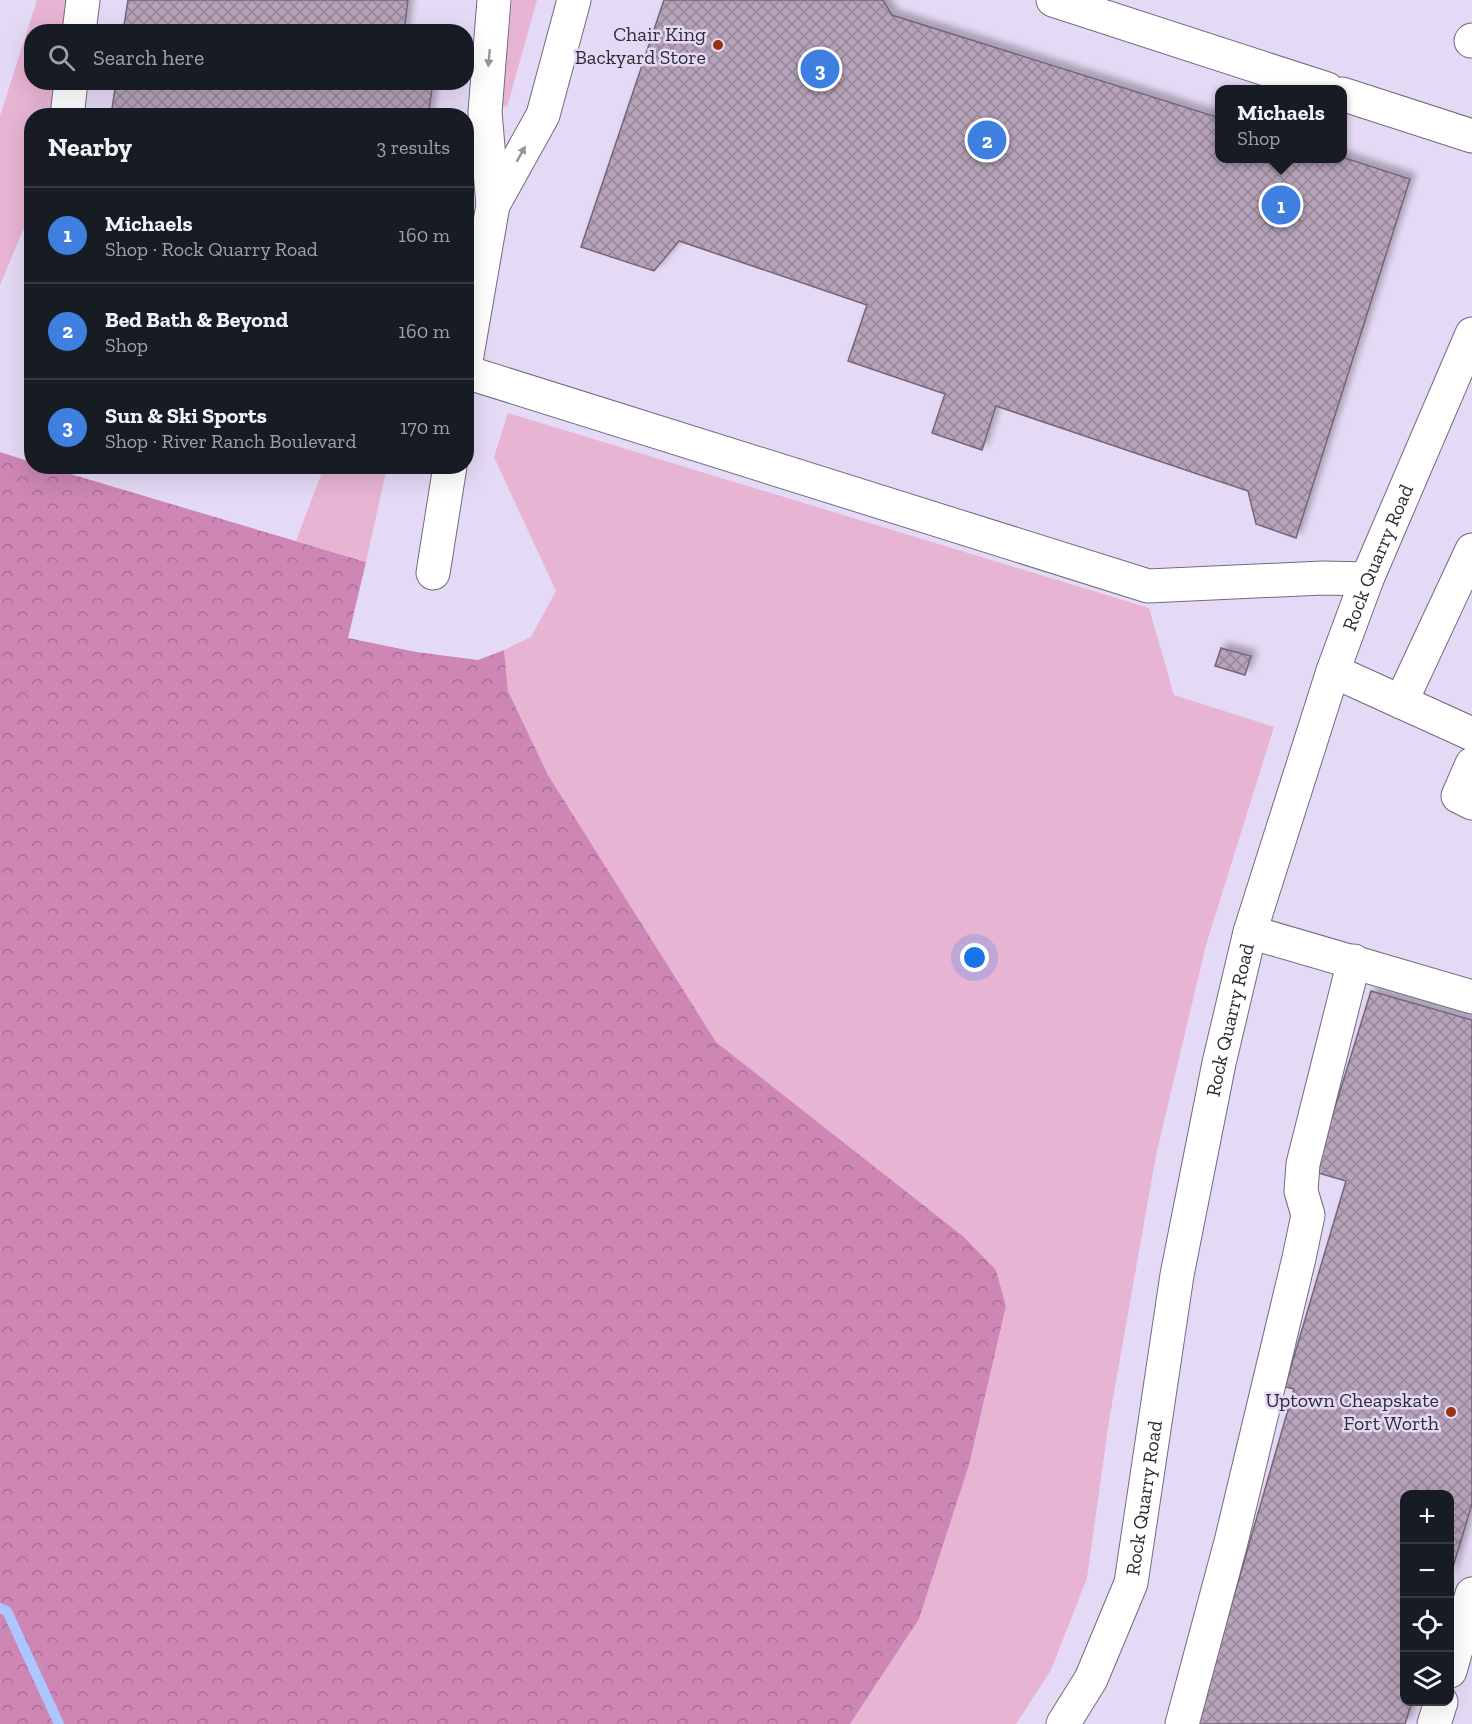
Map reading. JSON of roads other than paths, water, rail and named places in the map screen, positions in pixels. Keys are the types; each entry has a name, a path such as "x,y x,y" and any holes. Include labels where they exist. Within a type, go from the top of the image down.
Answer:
{"street":[{"path":"80,24 83,0"},
{"path":"493,205 485,112 494,0"},
{"path":"474,274 493,205 543,115 574,0"},
{"path":"1053,0 1313,85"},
{"path":"68,108 70,90"},
{"path":"1347,96 1472,136"},
{"name":"Rock Quarry Road","path":"1063,1724 1091,1679 1131,1583 1177,1275 1219,1063 1250,932 1333,671 1367,579 1472,334"},
{"path":"474,375 1148,586 1323,578 1367,579"},
{"path":"433,573 449,474"},
{"path":"1401,702 1472,550"},
{"path":"1333,671 1472,734"},
{"path":"1472,764 1458,796 1472,803"},
{"path":"1250,932 1472,997"},
{"path":"1182,1724 1231,1542 1299,1258 1308,1215 1301,1191 1303,1164 1354,962"},
{"path":"1454,1654 1472,1594"},
{"path":"1434,1724 1439,1706"}],"waterway":[{"path":"0,1608 7,1611 59,1724"}],"place":[{"name":"Chair King Backyard Store","path":"718,45"},
{"name":"Sun & Ski Sports","path":"820,69"},
{"name":"Bed Bath & Beyond","path":"987,140"},
{"name":"Michaels","path":"1281,205"},
{"name":"Uptown Cheapskate Fort Worth","path":"1451,1412"}]}
